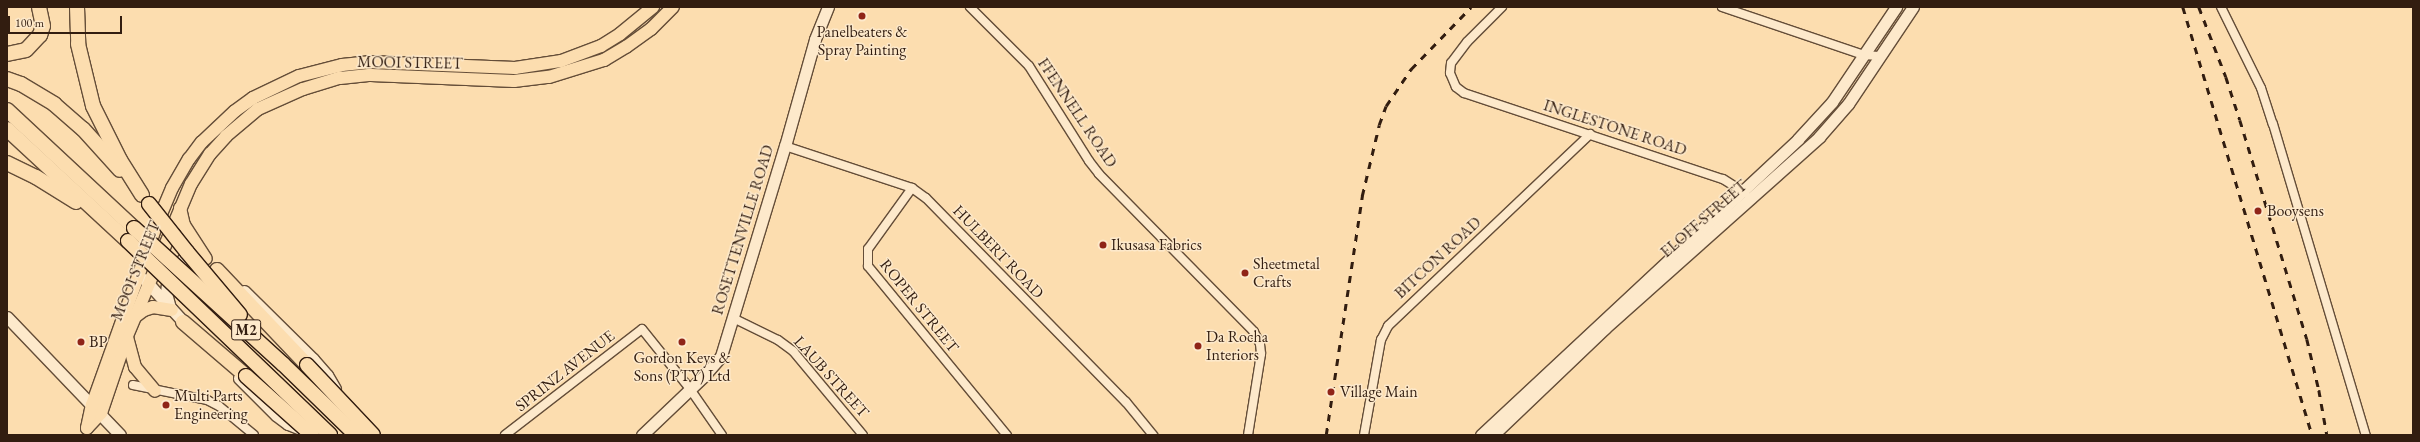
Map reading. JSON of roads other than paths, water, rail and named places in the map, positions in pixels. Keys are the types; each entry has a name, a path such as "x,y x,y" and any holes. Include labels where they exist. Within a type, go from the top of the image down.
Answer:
{"highway":[{"path":"7,54 26,50 40,35 43,26 39,7"},
{"path":"77,7 78,44 93,106 120,160 146,200"},
{"path":"7,79 21,84 54,104 82,129 146,200 187,252 283,364"},
{"name":"M2","path":"7,110 283,364 356,435"},
{"name":"M2","path":"7,129 124,238 330,435"},
{"path":"7,163 74,200 124,238"},
{"path":"210,263 373,435"},
{"path":"182,322 246,376 312,435"}],"main road":[{"name":"MOOI STREET","path":"96,409 156,226 172,188 186,164 217,126 252,98 299,76 342,65 369,62 515,68 547,64 601,46 620,34 653,7"},
{"name":"MOOI STREET","path":"86,431 136,316 170,231 199,170 226,136 258,109 302,89 340,78 371,75 514,81 549,77 604,60 626,47 651,29 673,7"},
{"path":"180,208 184,225 210,263"},
{"path":"136,316 144,310 153,308 171,309"},
{"path":"127,336 135,367 155,391"}],"street":[{"name":"ROSETTENVILLE ROAD","path":"642,435 714,367 721,356 785,146 815,39 828,7"},
{"name":"FFENNELL ROAD","path":"970,7 1028,66 1089,161 1100,174 1254,332 1260,344 1260,354 1248,435"},
{"name":"INGLESTONE ROAD","path":"1502,7 1467,42 1451,63 1452,81 1464,93 1723,179 1748,195"},
{"path":"1722,7 1864,54 1879,56"},
{"name":"ELOFF STREET","path":"1748,195 1820,117 1896,7"},
{"name":"ELOFF STREET","path":"1481,435 1748,195 1835,120 1848,104 1913,7"},
{"path":"2221,7 2261,88 2274,124 2366,435"},
{"name":"BITCON ROAD","path":"1364,435 1381,340 1388,326 1590,134"},
{"name":"HULBERT ROAD","path":"785,146 912,188 926,198 1126,402 1153,435"},
{"name":"ROPER STREET","path":"912,188 868,249 868,266 1006,435"},
{"path":"156,226 170,231 256,301 327,375 347,413 352,435"},
{"path":"171,309 166,293 168,275 179,262 190,255 210,263"},
{"path":"142,267 142,275 148,285 182,322 276,415 288,424 321,435"},
{"path":"7,317 120,435"},
{"name":"LAUB STREET","path":"733,318 778,340 793,351 863,435"},
{"name":"SPRINZ AVENUE","path":"505,435 642,329 690,389"},
{"name":"ELOFF STREET","path":"1493,435 1590,338"},
{"path":"134,385 155,391 207,400 219,406 254,435"},
{"path":"690,389 722,435"}],"railway":[{"path":"1326,435 1362,196 1379,125 1386,106 1411,69 1471,7"},
{"path":"2183,7 2312,435"},
{"path":"2199,7 2226,77 2240,120 2307,339 2319,390 2327,435"}],"place":[{"name":"Panelbeaters & Spray Painting","path":"862,16"},
{"name":"Booysens","path":"2258,211"},
{"name":"Ikusasa Fabrics","path":"1103,245"},
{"name":"Sheetmetal Crafts","path":"1245,273"},
{"name":"BP","path":"81,342"},
{"name":"Gordon Keys & Sons (PTY) Ltd","path":"682,342"},
{"name":"Da Rocha Interiors","path":"1198,346"},
{"name":"Village Main","path":"1331,392"},
{"name":"Multi Parts Engineering","path":"166,405"}]}
